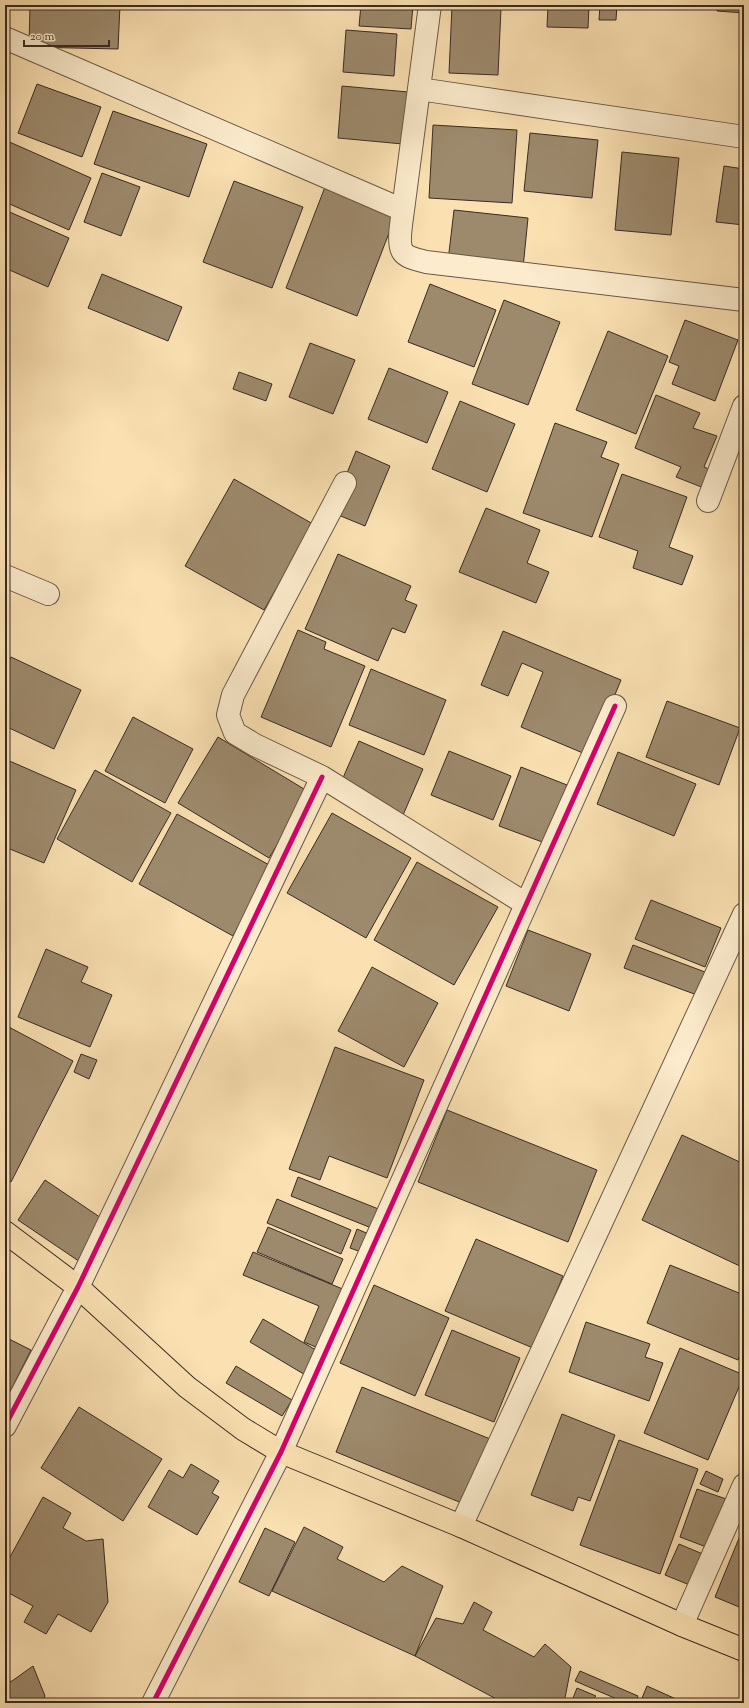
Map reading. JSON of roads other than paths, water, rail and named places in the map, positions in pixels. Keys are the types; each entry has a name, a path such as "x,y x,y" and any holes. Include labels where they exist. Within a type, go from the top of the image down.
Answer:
{"main road":[{"path":"5,1232 78,1287 187,1387 243,1428 282,1452 461,1526 682,1625 744,1650"}],"street":[{"path":"430,5 403,210 400,243 403,252 413,259 426,262 744,300"},
{"path":"5,38 403,210"},
{"path":"419,89 744,137"},
{"path":"708,501 744,406"},
{"path":"345,483 233,695 228,715 235,733 255,745 322,777 526,904"},
{"path":"5,576 48,594"},
{"path":"153,1703 282,1452 615,706"},
{"path":"5,1426 78,1287 322,777"},
{"path":"461,1526 744,914"},
{"path":"682,1625 744,1485"}]}
